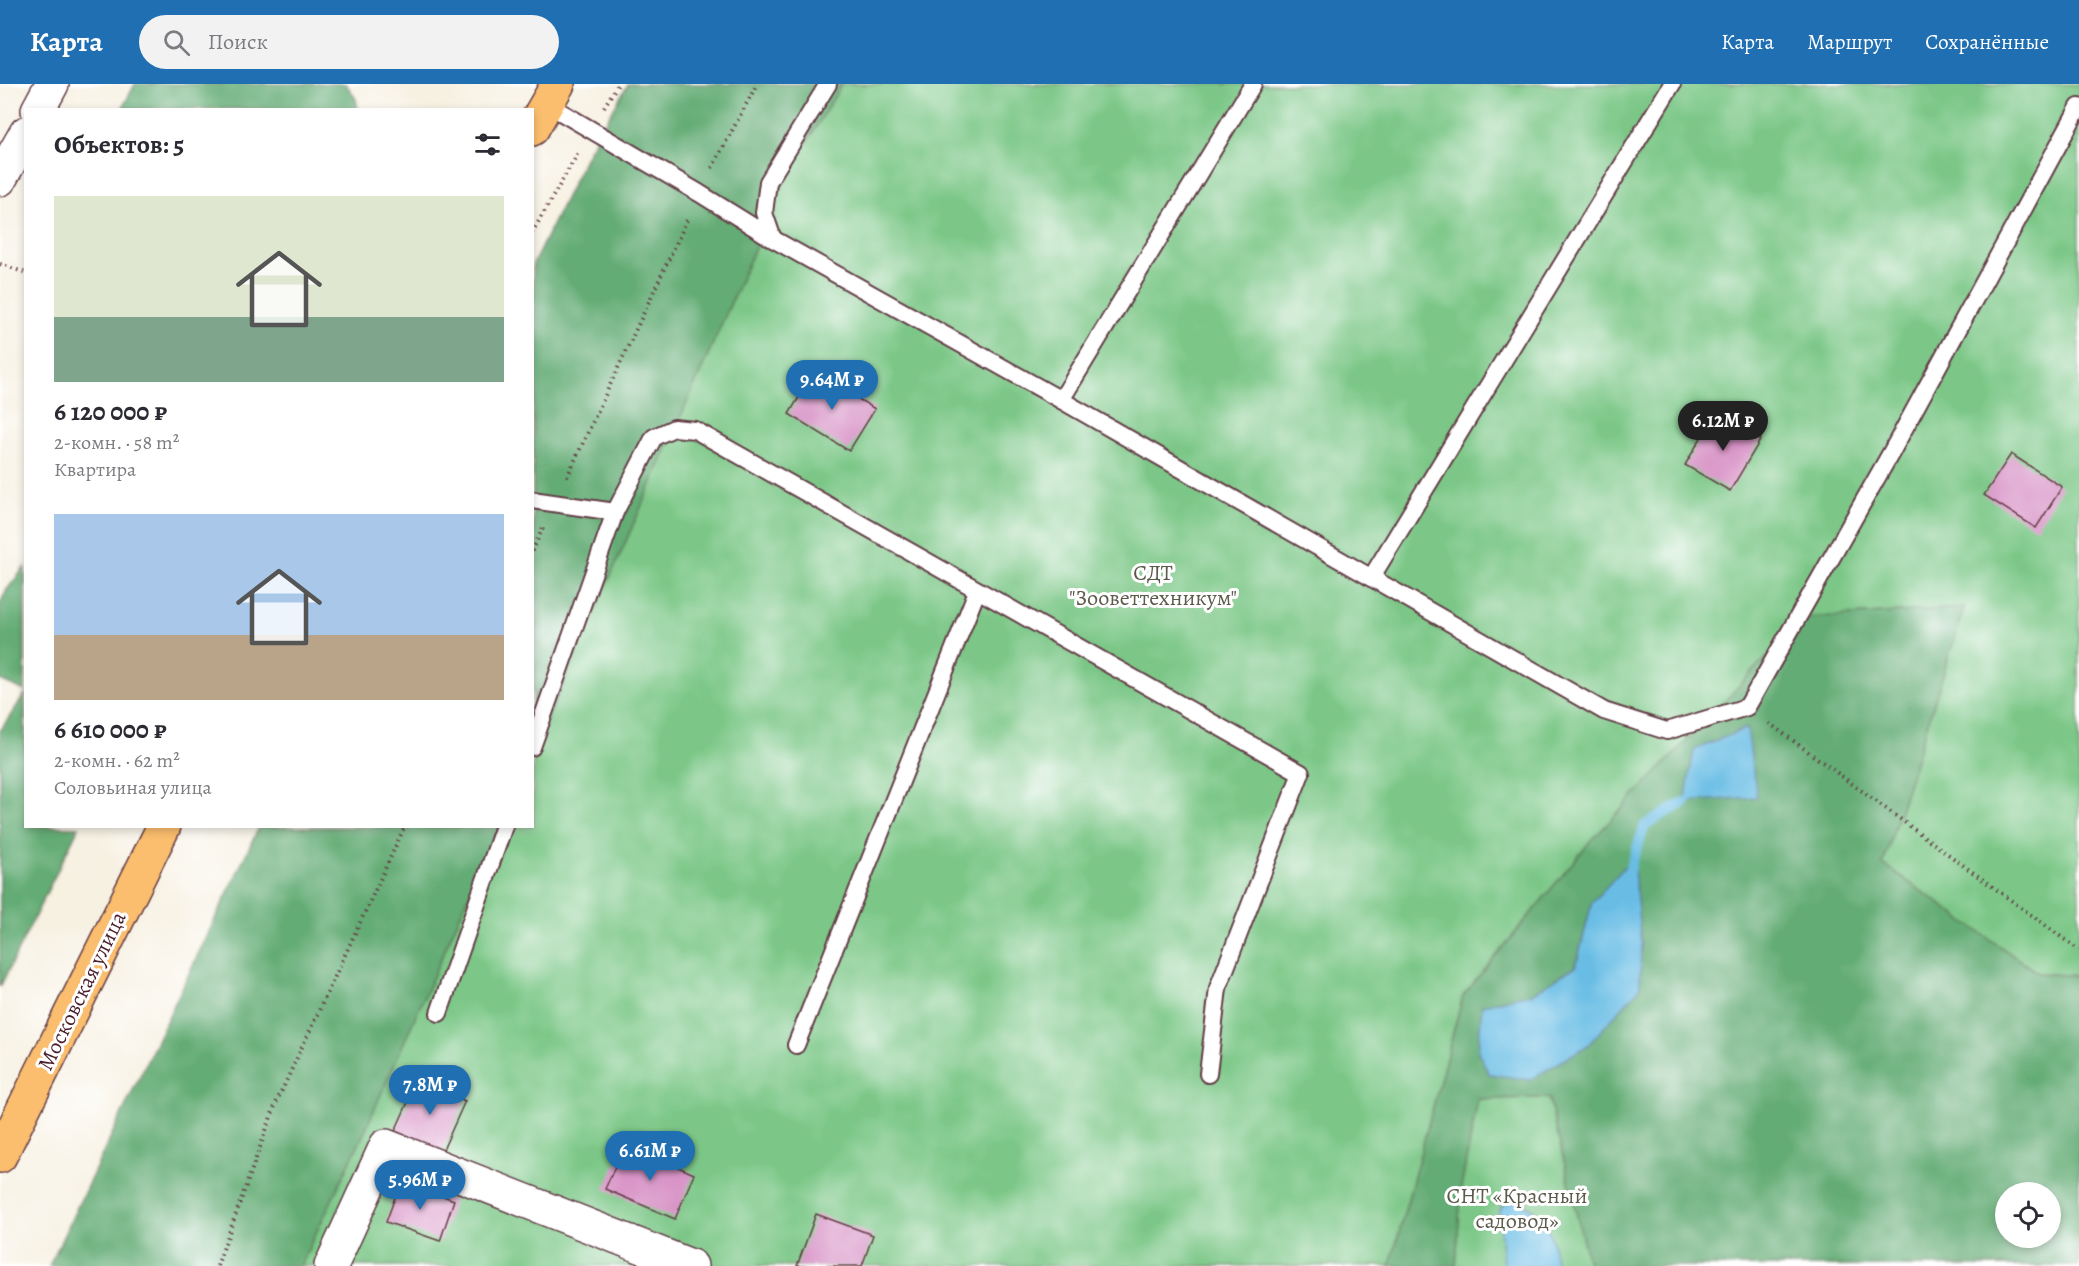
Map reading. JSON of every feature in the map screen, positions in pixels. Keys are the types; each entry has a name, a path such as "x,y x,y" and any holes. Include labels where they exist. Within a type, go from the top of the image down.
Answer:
{"main road":[{"name":"Московская улица","path":"0,1156 163,828"}],"street":[{"path":"39,108 52,84"},
{"path":"0,179 24,137"},
{"path":"331,1266 386,1146 691,1266"}],"lane":[{"path":"773,239 764,213 768,182 828,84"},
{"path":"1061,400 1252,84"},
{"path":"1371,578 1672,84"},
{"path":"546,106 591,129 773,239 1061,400 1604,711 1667,731 1747,707 1892,451 2079,107"},
{"path":"534,741 615,512 654,437 674,428 695,430 1301,773 1218,988 1208,1074"},
{"path":"534,500 615,512"},
{"path":"796,1046 977,591"},
{"path":"439,1013 503,828"}],"path":[{"path":"534,229 618,84"},
{"path":"534,547 699,193 757,84"},
{"path":"0,264 24,272"},
{"path":"1747,707 2079,950"},
{"path":"217,1266 276,1103 404,828"}],"green space":[{"path":"135,84 346,84 356,99 358,108 123,108"},
{"path":"628,84 842,84 788,173 534,750 534,262 589,150"},
{"name":"СДТ \"Зооветтехникум\"","path":"842,84 2079,84 2079,976 2038,973 1883,864 1964,608 1804,618 1463,996 1390,1266 300,1266 363,1135 499,828 534,828 534,750 788,173"},
{"path":"24,568 24,691 0,680 0,604 6,591"},
{"path":"1964,608 1883,864 2038,973 2079,976 2079,1266 1589,1266 1549,1098 1478,1099 1461,1187 1456,1266 1390,1266 1463,996 1588,844 1804,618","holes":["1592,902 1587,1046 1482,1006 1533,993 1576,966"]},
{"path":"24,695 24,828 79,828 0,987 0,731"},
{"path":"259,828 499,828 363,1135 300,1266 49,1266"},
{"name":"СНТ «Красный садовод»","path":"1549,1098 1589,1266 1456,1266 1461,1187 1478,1099"}],"water":[{"path":"1747,728 1757,797 1685,802 1694,750"},
{"path":"1633,858 1641,943 1640,988 1587,1046 1530,1080 1489,1074 1478,1052 1482,1005 1533,993 1576,966 1592,902"},
{"path":"1518,1199 1536,1212 1546,1224 1554,1249 1555,1266 1503,1266 1499,1211 1504,1204"}],"building":[{"path":"814,372 875,409 849,451 789,414"},
{"path":"1716,412 1761,439 1730,491 1685,465"},
{"path":"2011,454 2062,487 2036,528 1984,495"},
{"path":"418,1080 465,1101 442,1152 395,1131"},
{"path":"625,1144 694,1174 675,1219 605,1189"},
{"path":"401,1181 454,1200 440,1241 386,1222"},
{"path":"816,1214 873,1235 862,1266 797,1266"}],"waterway":[{"path":"1629,871 1645,825 1685,802"}]}
